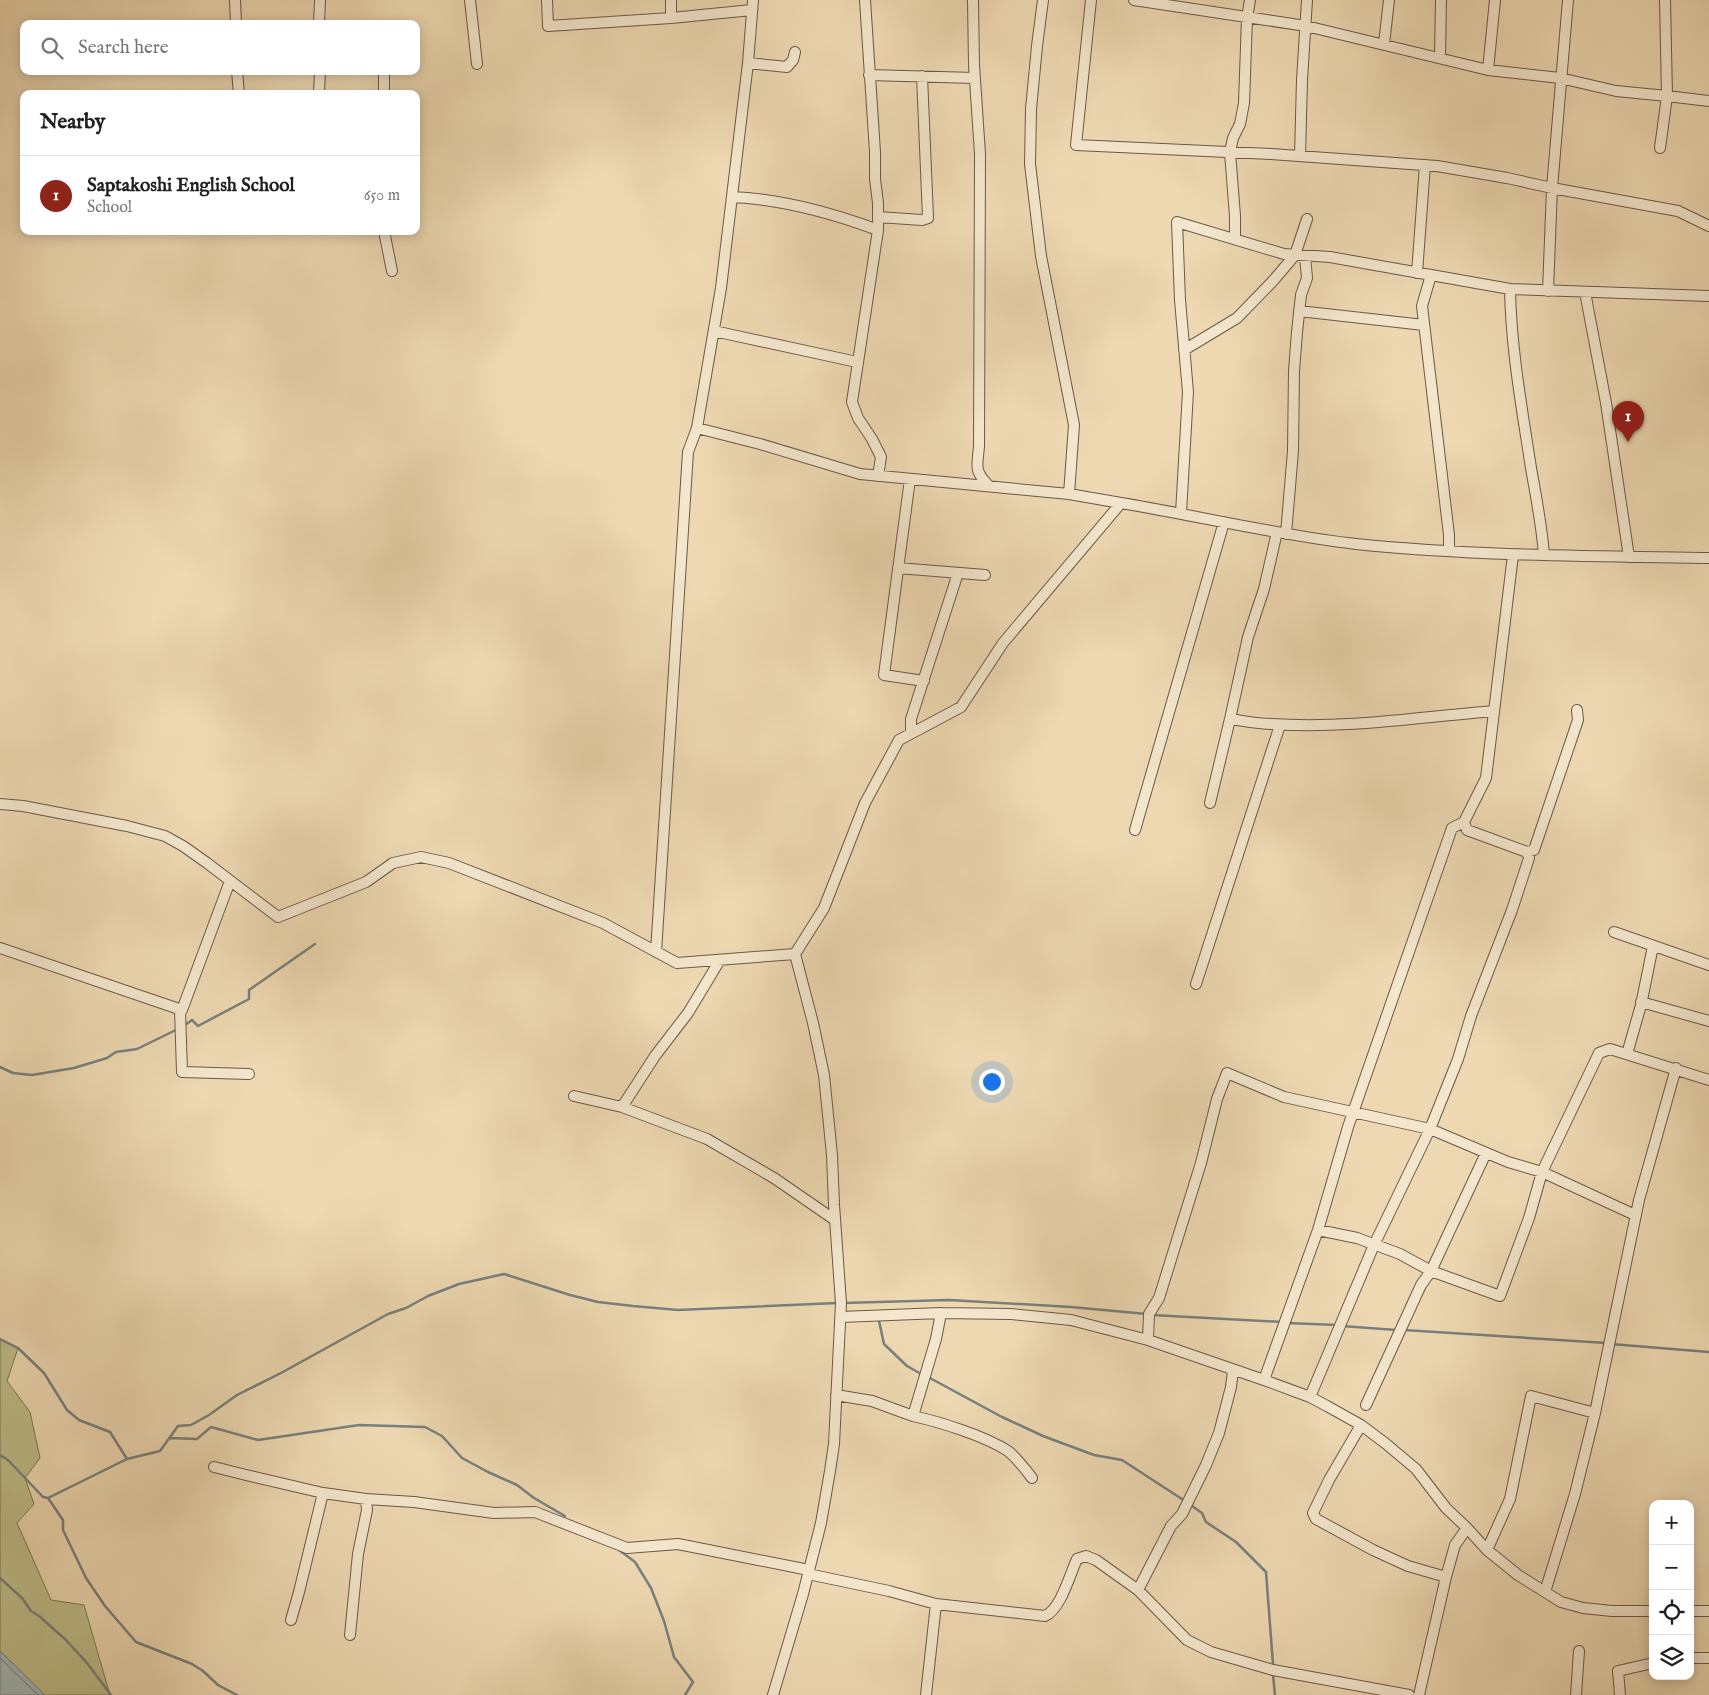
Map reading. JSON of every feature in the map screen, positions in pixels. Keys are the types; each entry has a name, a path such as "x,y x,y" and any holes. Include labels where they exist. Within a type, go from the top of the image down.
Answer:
{"street":[{"path":"235,0 236,20"},
{"path":"319,20 320,0"},
{"path":"470,0 477,64"},
{"path":"547,0 548,26 671,18 753,5 721,288 697,428 689,450 686,471 656,952"},
{"path":"671,0 671,18"},
{"path":"865,0 878,230 852,402 858,418 881,457 878,476"},
{"path":"973,0 975,78 980,154 979,447 977,467 980,477 989,486"},
{"path":"1043,0 1031,110 1030,164 1041,256 1074,424 1069,494"},
{"path":"1091,0 1076,144 1425,165 1507,178 1678,211 1709,226"},
{"path":"1134,0 1191,4 1247,18 1306,26 1488,70 1560,78 1616,91 1709,101"},
{"path":"1235,239 1230,152 1233,138 1240,124 1244,103 1247,18 1250,0"},
{"path":"1300,156 1307,0"},
{"path":"1384,44 1389,0"},
{"path":"1440,58 1441,0"},
{"path":"1488,70 1496,0"},
{"path":"1548,291 1552,188 1568,0"},
{"path":"1660,148 1667,96 1665,0"},
{"path":"748,62 787,67 793,60 795,52"},
{"path":"237,75 239,90"},
{"path":"319,90 320,75"},
{"path":"384,75 384,90"},
{"path":"869,75 975,78"},
{"path":"878,217 922,220 928,218 922,76"},
{"path":"1417,273 1425,165"},
{"path":"732,197 752,198 789,205 847,219 878,230"},
{"path":"1210,803 1248,637 1282,533 1293,450 1294,371 1299,311 1301,295 1307,278 1300,255 1307,220"},
{"path":"1181,513 1188,392 1180,300 1177,222 1284,254 1330,257 1510,289 1709,296"},
{"path":"385,235 392,271"},
{"path":"1184,350 1237,318 1300,255"},
{"path":"1431,275 1422,306 1449,535 1449,551"},
{"path":"1510,289 1512,336 1531,469 1542,529 1544,556"},
{"path":"1585,292 1606,403 1629,557"},
{"path":"1299,311 1424,325"},
{"path":"714,331 857,362"},
{"path":"697,428 760,444 860,474 1069,494 1282,533 1355,544 1513,555 1709,558"},
{"path":"910,479 884,675 924,681"},
{"path":"774,1695 821,1523 834,1444 842,1303 832,1155 824,1075 795,954 824,908 865,803 899,740 961,707 1003,643 1121,503"},
{"path":"1135,830 1224,522"},
{"path":"1264,1380 1318,1230 1353,1112 1452,828 1464,822 1486,778 1513,555"},
{"path":"898,568 985,575"},
{"path":"911,733 912,719 958,572"},
{"path":"1230,719 1280,725 1306,725 1400,721 1494,710"},
{"path":"1464,822 1467,830 1527,852 1534,850 1578,720 1577,710"},
{"path":"1196,984 1280,725"},
{"path":"0,804 23,806 127,826 165,836 183,846 278,917 366,882 393,863 420,857 449,863 603,923 677,963 795,954"},
{"path":"1310,1397 1374,1245 1430,1129 1458,1059 1471,1016 1512,910 1529,858 1527,852"},
{"path":"230,881 182,1010 180,1010 182,1072 249,1074"},
{"path":"1614,932 1709,965"},
{"path":"1627,1054 1653,946"},
{"path":"0,948 180,1010"},
{"path":"622,1107 655,1056 688,1013 720,960"},
{"path":"1641,1002 1709,1021"},
{"path":"1318,1230 1357,1238 1400,1254 1431,1271 1500,1296 1529,1218 1542,1172 1599,1053 1610,1049 1676,1068 1709,1080"},
{"path":"1545,1592 1574,1494 1595,1413 1635,1215 1647,1166 1676,1068"},
{"path":"1148,1340 1150,1314 1158,1298 1201,1163 1217,1100 1227,1073 1284,1097 1430,1129 1508,1162 1542,1172 1635,1215"},
{"path":"574,1096 622,1107 707,1138 774,1178 835,1220"},
{"path":"1366,1405 1421,1285 1431,1271 1486,1153"},
{"path":"841,1317 941,1313 1011,1314 1071,1320 1148,1340 1264,1380 1310,1397 1361,1425 1416,1469 1446,1508 1468,1528 1487,1550 1518,1575 1561,1602 1583,1608 1612,1611 1649,1611"},
{"path":"913,1416 936,1339 941,1313"},
{"path":"1138,1590 1171,1526 1182,1514 1206,1465 1219,1433 1234,1370"},
{"path":"836,1395 872,1401 992,1442 1010,1452 1032,1478"},
{"path":"1487,1550 1510,1499 1531,1396 1595,1413"},
{"path":"1361,1425 1329,1480 1313,1513 1316,1519 1373,1550 1408,1566 1446,1577"},
{"path":"214,1467 323,1492 366,1499 414,1502 494,1513 536,1512 626,1548 678,1544 809,1572 936,1604 1045,1616 1051,1614 1057,1606 1077,1558 1086,1556 1096,1560 1138,1590 1187,1640 1211,1652 1273,1670 1408,1695"},
{"path":"291,1620 323,1492"},
{"path":"350,1635 358,1554 366,1510 366,1499"},
{"path":"1419,1695 1455,1546 1468,1528"},
{"path":"926,1695 936,1604"},
{"path":"1694,1611 1709,1611"},
{"path":"1576,1695 1579,1651"},
{"path":"1694,1658 1709,1658"},
{"path":"1620,1695 1618,1671 1649,1664"}],"green space":[{"path":"0,1339 18,1348 7,1381 30,1412 40,1458 25,1478 34,1504 17,1523 51,1600 84,1605 110,1695 45,1695 0,1651"}],"water":[{"path":"0,1651 45,1695 0,1695"}],"waterway":[{"path":"185,1025 192,1020 198,1026 249,999 249,990 315,944"},
{"path":"0,1067 13,1073 32,1075 74,1068 107,1058 116,1052 137,1049 178,1029"},
{"path":"0,1455 8,1460 43,1497 48,1498 127,1459 160,1451 178,1426 191,1425 237,1395 388,1314 459,1284 504,1274 598,1302 678,1310 837,1303"},
{"path":"843,1303 949,1300 1071,1307 1147,1314"},
{"path":"1152,1315 1282,1322"},
{"path":"879,1321 884,1344 907,1366 923,1375"},
{"path":"1287,1323 1337,1325"},
{"path":"1342,1326 1396,1330"},
{"path":"1404,1330 1606,1343"},
{"path":"0,1339 18,1348 44,1373 67,1410 79,1420 110,1432 127,1459"},
{"path":"1611,1344 1709,1352"},
{"path":"928,1377 1002,1417 1043,1436 1094,1455 1122,1460 1185,1501"},
{"path":"169,1438 197,1439 211,1427 258,1440 359,1425 425,1427 442,1436 462,1458 517,1485 534,1498 565,1516"},
{"path":"48,1498 63,1520 63,1530 86,1578 105,1606 136,1642 192,1664 218,1685 237,1695"},
{"path":"1189,1504 1202,1513 1206,1522 1236,1542 1266,1572 1273,1664"},
{"path":"619,1550 635,1562 651,1588 664,1621 674,1657 693,1682 685,1695"},
{"path":"0,1578 22,1598 31,1611 66,1640 87,1663 111,1695"},
{"path":"1273,1675 1275,1695"}],"place":[{"name":"Saptakoshi English School","path":"1628,442"}]}
